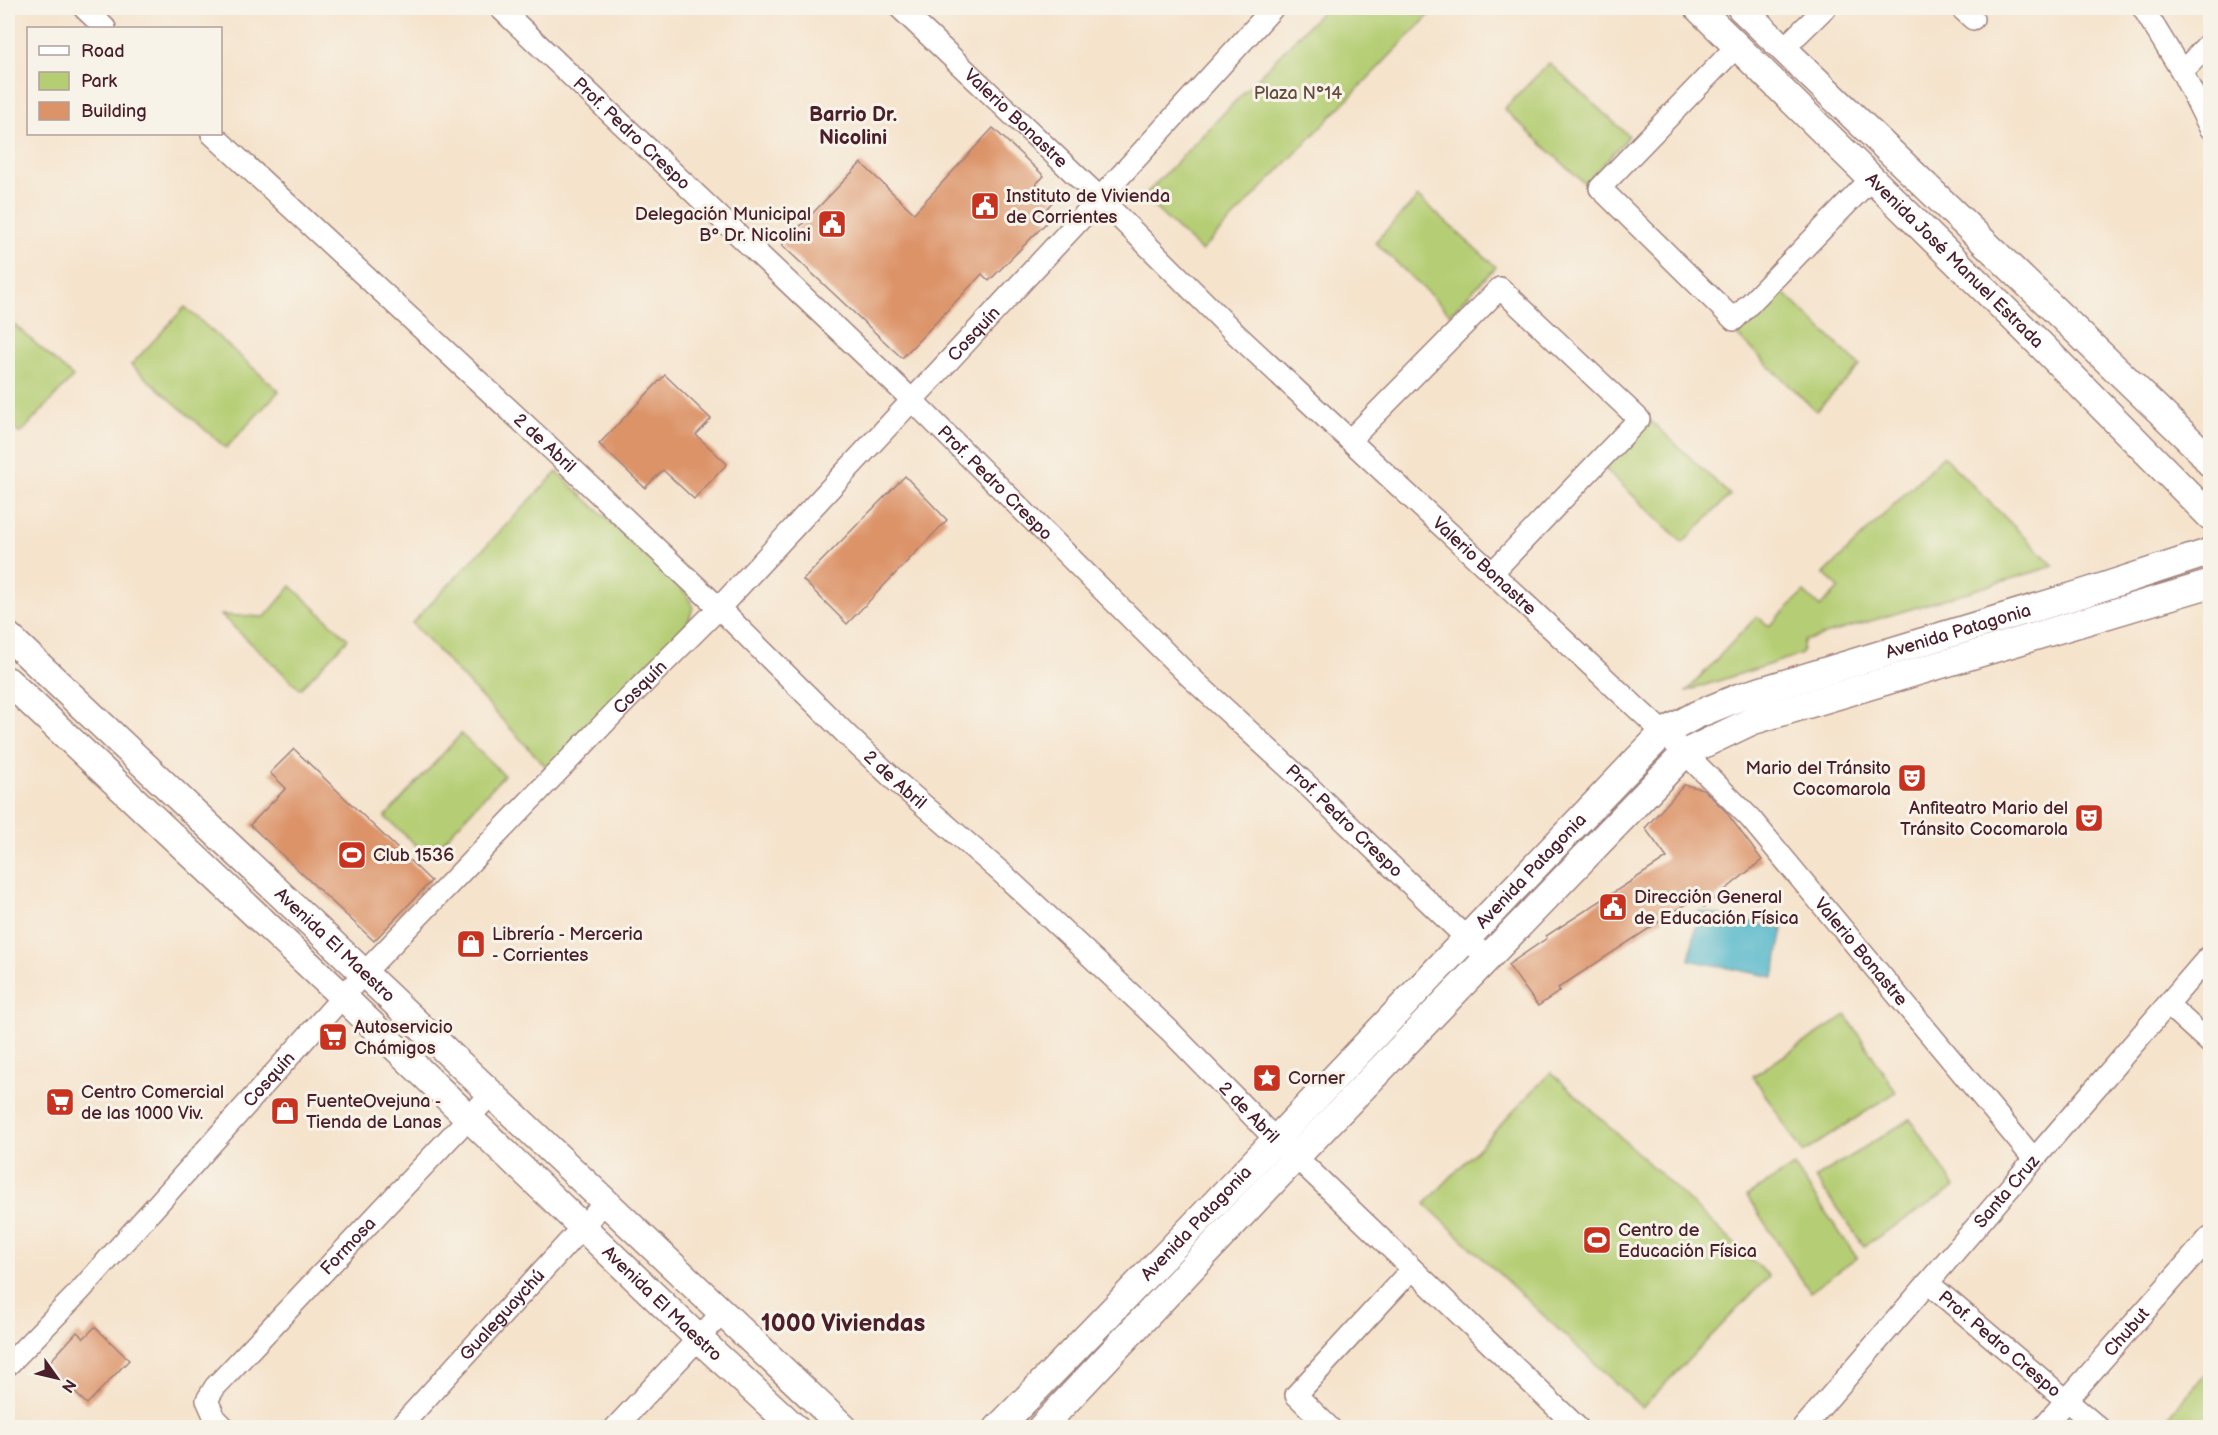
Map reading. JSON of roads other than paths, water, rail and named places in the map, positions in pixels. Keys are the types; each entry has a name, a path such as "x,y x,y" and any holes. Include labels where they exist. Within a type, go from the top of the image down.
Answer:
{"main road":[{"name":"Avenida José Manuel Estrada","path":"1698,8 2211,516"},
{"name":"Avenida José Manuel Estrada","path":"1741,8 2211,463"},
{"name":"Avenida Patagonia","path":"1041,1428 1286,1148 1465,938 1663,733 1696,715 1740,697 2084,593 2211,551"},
{"name":"Avenida Patagonia","path":"998,1428 1286,1148 1486,958 1685,753 1752,721 2211,584"},
{"name":"Avenida El Maestro","path":"8,636 844,1428"},
{"name":"Avenida El Maestro","path":"8,681 795,1428"}],"street":[{"path":"84,8 104,27"},
{"name":"Prof. Pedro Crespo","path":"500,8 912,400 1187,674 1486,958"},
{"name":"Valerio Bonastre","path":"900,8 1100,198 1237,335 1685,753 1750,818 2033,1158"},
{"name":"Cosquín","path":"8,1365 87,1283 363,974 607,720 719,608 1274,8"},
{"path":"1784,48 1825,8"},
{"path":"2144,8 2182,72 2211,128"},
{"path":"2182,72 2211,42"},
{"path":"1737,46 1600,188 1734,320 1872,178"},
{"name":"2 de Abril","path":"213,135 460,363 719,608 857,745 1003,874 1169,1030 1286,1148 1578,1428"},
{"path":"1350,440 1500,288 1639,419 1492,573"},
{"name":"Santa Cruz","path":"1803,1428 2033,1158 2211,955"},
{"path":"2168,1005 2211,1043"},
{"name":"Formosa","path":"225,1428 215,1418 207,1400 224,1378 492,1093"},
{"name":"Gualeguaychú","path":"399,1428 606,1201"},
{"name":"Chubut","path":"2042,1428 2211,1237"},
{"path":"1330,1428 1296,1395 1412,1269"},
{"name":"Prof. Pedro Crespo","path":"1928,1283 2099,1428"},
{"path":"615,1428 723,1312"}],"water":[{"path":"1699,911 1783,929 1774,977 1689,960"}],"place":[{"name":"Instituto de Vivienda de Corrientes","path":"985,206"},
{"name":"Delegación Municipal Bº Dr. Nicolini","path":"832,224"},
{"name":"Mario del Tránsito Cocomarola","path":"1912,778"},
{"name":"Anfiteatro Mario del Tránsito Cocomarola","path":"2089,818"},
{"name":"Club 1536","path":"352,855"},
{"name":"Dirección General de Educación Física","path":"1613,907"},
{"name":"Librería - Merceria - Corrientes","path":"471,944"},
{"name":"Autoservicio Chámigos","path":"333,1037"},
{"name":"Corner","path":"1267,1078"},
{"name":"Centro Comercial de las 1000 Viv.","path":"60,1102"},
{"name":"FuenteOvejuna - Tienda de Lanas","path":"285,1111"},
{"name":"Centro de Educación Física","path":"1597,1240"}],"district":[{"name":"Barrio Dr. Nicolini","path":"853,126"},
{"name":"1000 Viviendas","path":"843,1323"}],"park label":[{"name":"Plaza N°14","path":"1298,93"}]}
